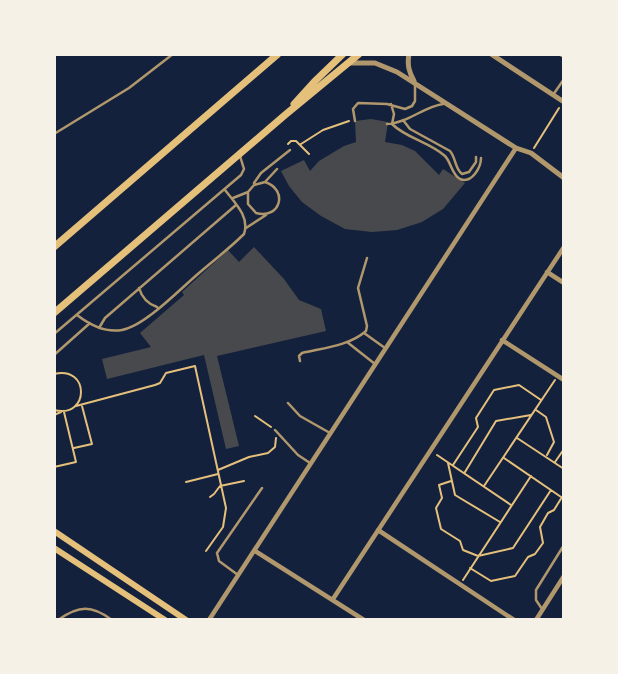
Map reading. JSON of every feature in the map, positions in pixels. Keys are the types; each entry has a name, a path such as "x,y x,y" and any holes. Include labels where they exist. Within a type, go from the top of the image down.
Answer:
{"highway":[{"path":"54,247 278,54"},
{"path":"285,115 343,54"},
{"path":"54,313 359,54"}],"main road":[{"path":"54,531 187,620"},
{"path":"65,538 55,549 165,620"}],"street":[{"path":"409,54 410,73 415,83"},
{"path":"491,54 564,102"},
{"path":"349,63 364,62 385,66 516,148 531,153 564,178"},
{"path":"209,620 516,148"},
{"path":"333,599 564,247"},
{"path":"547,272 564,283"},
{"path":"502,340 564,380"},
{"path":"377,530 514,620"},
{"path":"255,551 364,620"},
{"path":"536,620 564,576"}],"lane":[{"path":"54,134 128,88 173,54"},
{"path":"558,54 564,57"},
{"path":"553,95 564,79"},
{"path":"355,120 354,108 358,103 391,104 405,109 412,106 415,101 415,83"},
{"path":"390,124 429,107 447,103"},
{"path":"390,124 394,114 391,104"},
{"path":"390,124 446,158 457,176 465,180 473,175 481,163 479,157 465,174 458,170 453,154 410,129 403,120"},
{"path":"426,144 429,139"},
{"path":"232,199 248,192 261,173 290,150"},
{"path":"446,158 453,154"},
{"path":"54,334 243,173 244,167 239,155"},
{"path":"254,185 265,182 277,169"},
{"path":"77,315 99,328 108,331 120,330 131,327 158,308 239,238 246,228 277,208 280,197 275,187 265,182"},
{"path":"224,189 244,216 246,228"},
{"path":"248,192 251,209 256,213 267,214"},
{"path":"99,328 105,318 236,205"},
{"path":"365,334 367,326 358,288 367,258"},
{"path":"139,288 148,302 158,308"},
{"path":"54,355 90,323"},
{"path":"365,334 386,349"},
{"path":"300,361 299,356 302,353 347,342 365,334"},
{"path":"347,342 375,365"},
{"path":"288,403 300,416 331,433"},
{"path":"275,430 298,455 311,464"},
{"path":"238,575 219,561 217,553 262,488"},
{"path":"542,610 536,600 536,590 564,545"},
{"path":"58,620 81,608 91,608 113,620"}],"path":[{"path":"531,153 564,102"},
{"path":"300,145 315,134 355,120"},
{"path":"340,124 342,130"},
{"path":"54,415 76,406 155,385 160,383 168,372 195,366 226,508 223,527 206,551"},
{"path":"54,374 66,373 78,382 81,392 76,406"},
{"path":"484,486 557,376"},
{"path":"453,465 477,427 476,418 494,390 520,385 541,400"},
{"path":"72,449 92,444 82,405"},
{"path":"535,409 546,416 554,442 546,457"},
{"path":"54,410 63,412"},
{"path":"54,467 76,462 63,412"},
{"path":"186,482 218,472 249,457 271,452 276,442 275,430 255,415"},
{"path":"464,473 496,421 531,415"},
{"path":"516,437 564,469"},
{"path":"554,462 564,449"},
{"path":"431,450 511,505"},
{"path":"470,568 491,581 514,577 528,557 535,555 543,543 540,527 548,513 554,510 563,498 503,457"},
{"path":"448,462 454,494 500,522"},
{"path":"460,583 531,476"},
{"path":"210,497 218,487 244,481"},
{"path":"451,481 439,485 442,498 436,508 441,529 460,541 463,550 478,556 513,548 551,490"}],"building":[{"path":"371,119 388,122 385,142 415,151 439,175 443,169 465,183 443,209 422,222 397,230 372,232 345,229 302,202 289,186 281,171 304,160 310,171 319,161 356,142 355,121"},
{"path":"254,247 284,279 299,300 321,309 326,331 217,356 239,446 226,449 204,355 107,379 102,359 151,347 140,333 184,295 182,292 228,250 239,262"}]}
